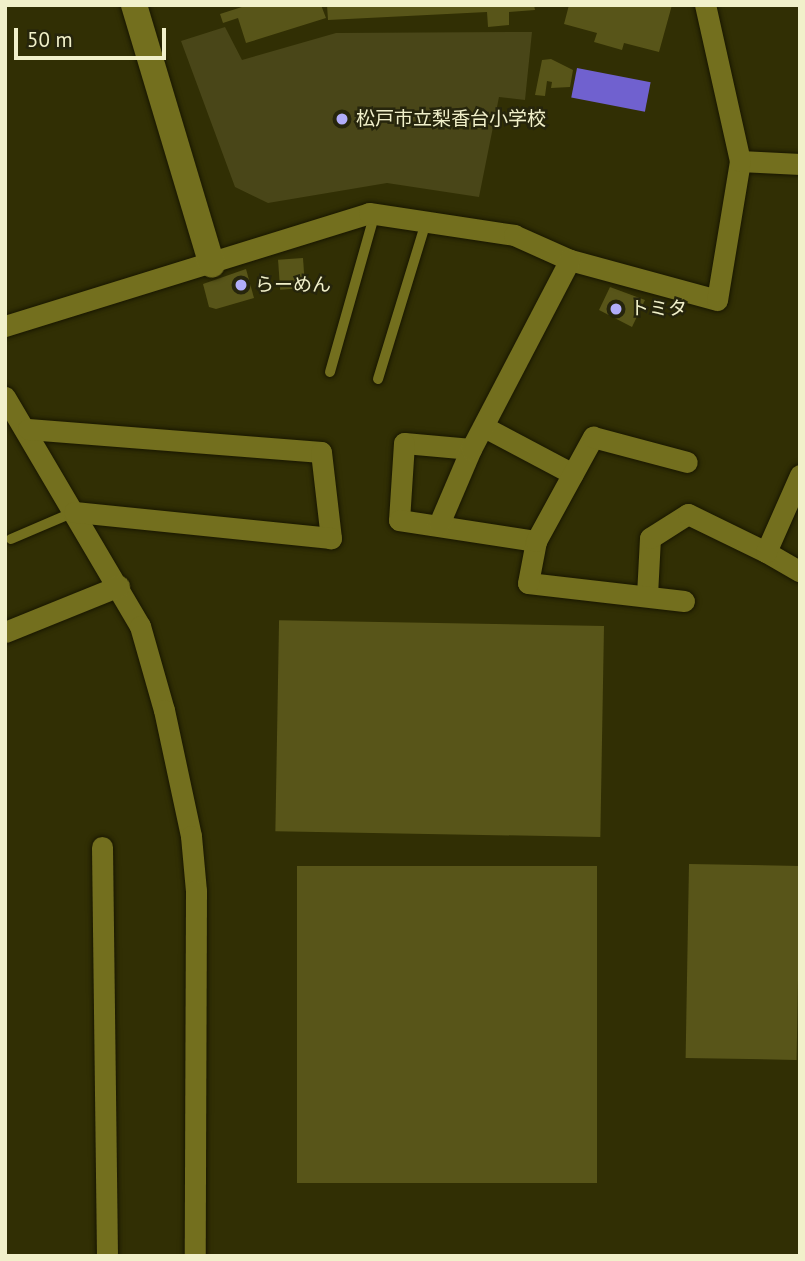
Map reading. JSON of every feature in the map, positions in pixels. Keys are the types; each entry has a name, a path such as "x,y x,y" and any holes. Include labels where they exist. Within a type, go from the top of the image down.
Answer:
{"street":[{"path":"134,5 212,265"},
{"path":"5,326 212,265 375,213 514,235 570,260 717,300 740,161 705,5"},
{"path":"740,161 800,164"},
{"path":"439,524 471,449 486,428 570,260"},
{"path":"5,397 28,429 119,586 147,649 191,836 196,891 195,1256"},
{"path":"486,428 573,474"},
{"path":"28,429 321,452 331,538 74,512"},
{"path":"684,601 528,583 536,541 593,438 687,461"},
{"path":"471,449 404,443 399,520 439,524 536,541"},
{"path":"766,552 800,475"},
{"path":"647,595 650,538 688,514 766,552 800,572"},
{"path":"5,632 119,586"},
{"path":"102,846 107,1256"}],"lane":[{"path":"330,372 375,213"},
{"path":"378,379 426,222"},
{"path":"11,539 74,512"}],"shaded area":[{"path":"225,27 242,60 336,33 532,32 525,100 499,97 479,197 387,183 268,203 235,187 181,41"},
{"path":"577,68 651,82 645,112 571,97"}],"building":[{"path":"248,5 321,5 326,18 246,43 238,18 223,23 220,14"},
{"path":"327,5 534,5 535,10 509,12 509,25 488,27 487,12 328,20"},
{"path":"569,5 672,5 659,52 624,43 622,50 594,42 597,33 564,24"},
{"path":"551,59 573,70 570,87 551,88 552,82 547,81 545,96 535,95 542,60"},
{"path":"303,258 305,288 280,290 278,260"},
{"path":"246,269 254,298 216,309 209,307 203,284"},
{"path":"610,287 645,300 632,327 599,310"},
{"path":"279,620 604,626 600,837 275,831"},
{"path":"689,864 800,866 797,1060 686,1058"},
{"path":"297,866 597,866 597,1183 297,1183"}],"place":[{"name":"松戸市立梨香台小学校","path":"342,119"},
{"name":"らーめん","path":"241,285"},
{"name":"トミタ","path":"616,309"}]}
